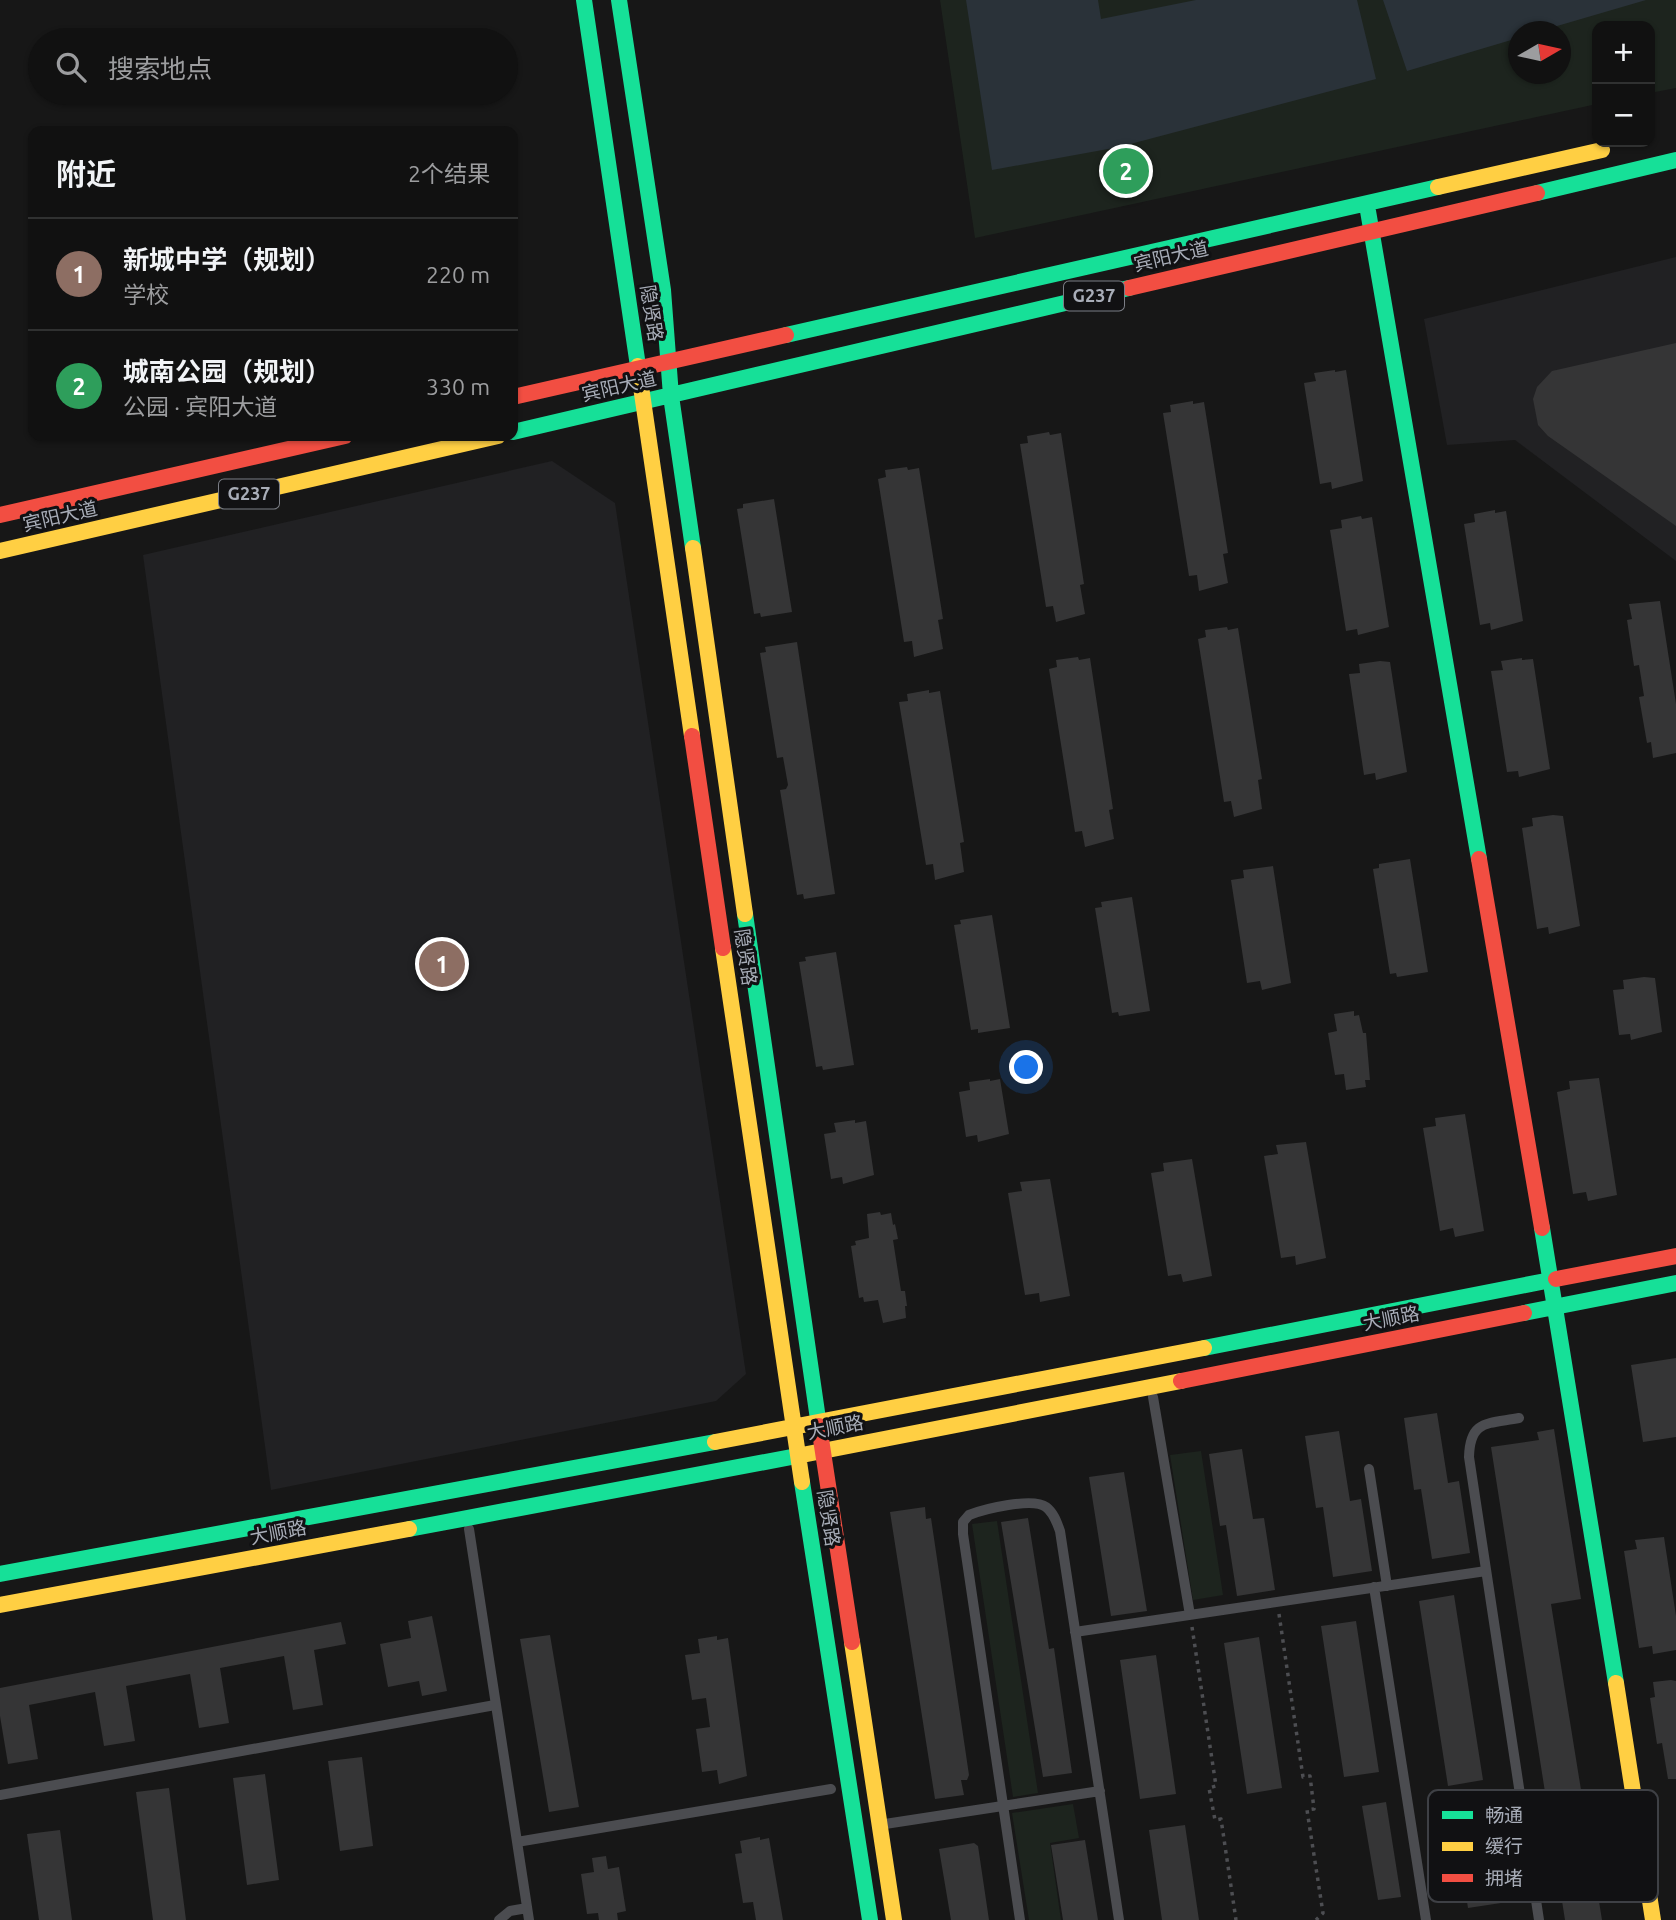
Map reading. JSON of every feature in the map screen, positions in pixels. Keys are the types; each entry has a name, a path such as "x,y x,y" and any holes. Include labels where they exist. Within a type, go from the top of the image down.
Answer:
{"main road":[{"name":"隐贤路","path":"584,0 645,402 793,1427 870,1920"},
{"name":"隐贤路","path":"619,0 663,290 671,396 822,1451 894,1920"},
{"name":"宾阳大道","path":"518,396 1616,147"},
{"name":"宾阳大道","path":"518,431 1676,160"},
{"path":"1367,203 1552,1280 1632,1790"},
{"name":"宾阳大道","path":"0,515 323,441"},
{"name":"宾阳大道","path":"0,551 476,441"},
{"name":"大顺路","path":"0,1574 793,1427 1676,1256"},
{"name":"大顺路","path":"0,1605 798,1456 1676,1283"},
{"path":"1650,1902 1653,1920"}],"lane":[{"path":"1153,1397 1190,1615"},
{"path":"1518,1418 1480,1425 1470,1437 1469,1457 1519,1790"},
{"path":"1369,1469 1387,1586"},
{"path":"1020,1920 963,1522 969,1515 1025,1503 1040,1503 1048,1508 1060,1531 1118,1920"},
{"path":"469,1529 529,1920"},
{"path":"1076,1632 1486,1571"},
{"path":"1374,1587 1426,1920"},
{"path":"0,1795 495,1705"},
{"path":"517,1842 831,1789"},
{"path":"885,1824 1100,1791"},
{"path":"1536,1902 1539,1920"},
{"path":"499,1920 510,1911 527,1908"}],"path":[{"path":"1277,1602 1303,1777 1310,1776 1314,1809 1307,1810 1322,1913 1316,1920"},
{"path":"1190,1615 1216,1786 1209,1788 1214,1820 1221,1819 1236,1920"}],"shaded area":[{"path":"940,0 1676,0 1676,88 1655,92 1655,21 1592,21 1592,105 975,238"},
{"path":"966,0 1098,0 1101,19 1196,0 1357,0 1376,79 1119,147 992,170"},
{"path":"1383,0 1646,0 1571,22 1508,21 1508,41 1407,71"},
{"path":"1676,257 1676,561 1515,440 1447,445 1424,319"},
{"path":"552,461 615,503 746,1374 716,1401 271,1490 143,555"},
{"path":"1201,1451 1223,1595 1193,1600 1170,1455"},
{"path":"997,1521 1038,1793 1013,1797 972,1524"},
{"path":"1073,1804 1079,1838 1050,1843 1061,1920 1029,1920 1012,1813"}],"building":[{"path":"1676,343 1676,526 1548,436 1538,425 1533,399 1537,387 1552,371"},
{"path":"1346,370 1363,481 1332,489 1331,482 1320,484 1304,383 1316,381 1314,373"},
{"path":"1193,401 1193,404 1204,402 1228,553 1223,554 1228,583 1199,591 1197,575 1189,576 1163,413 1171,412 1170,405"},
{"path":"1049,432 1050,435 1061,433 1084,584 1080,585 1085,614 1056,622 1053,606 1046,607 1020,444 1028,443 1027,436"},
{"path":"907,467 908,470 919,468 943,619 938,620 943,649 914,657 912,641 904,642 878,479 886,477 885,470"},
{"path":"774,499 792,612 761,617 760,613 754,614 737,509 743,508 743,504"},
{"path":"1495,510 1495,513 1506,511 1523,621 1491,630 1490,623 1480,625 1464,524 1475,522 1474,514"},
{"path":"1361,516 1362,519 1372,517 1389,627 1358,635 1357,629 1346,631 1330,530 1342,528 1341,520"},
{"path":"1660,601 1676,704 1676,753 1653,758 1651,742 1647,743 1639,697 1644,696 1639,665 1634,666 1627,620 1632,619 1629,604"},
{"path":"1227,627 1228,630 1238,628 1262,779 1258,780 1262,809 1234,817 1231,801 1224,802 1198,639 1206,637 1205,630"},
{"path":"797,642 835,894 804,899 803,894 797,895 780,790 786,789 788,785 783,757 777,758 760,653 766,652 765,647"},
{"path":"1078,657 1079,660 1090,658 1113,809 1109,810 1114,839 1085,847 1082,831 1075,832 1049,669 1057,667 1056,660"},
{"path":"1533,659 1550,769 1519,777 1518,771 1507,772 1491,671 1503,670 1501,661"},
{"path":"1390,662 1407,772 1376,780 1375,773 1364,775 1349,674 1360,673 1359,664"},
{"path":"929,690 929,693 940,691 964,842 960,843 964,872 935,880 933,864 926,865 899,702 908,701 907,694"},
{"path":"1563,816 1580,926 1549,934 1548,927 1537,929 1522,828 1533,826 1532,818"},
{"path":"1410,859 1428,972 1397,977 1396,973 1390,974 1373,869 1379,868 1379,864"},
{"path":"1273,866 1291,983 1262,990 1260,981 1247,983 1231,880 1244,878 1243,870"},
{"path":"1132,897 1150,1011 1119,1016 1118,1012 1112,1013 1095,908 1102,907 1101,902"},
{"path":"992,915 1010,1028 978,1033 978,1029 971,1030 954,925 961,924 960,920"},
{"path":"836,952 854,1065 823,1070 822,1066 816,1067 799,962 806,961 805,957"},
{"path":"1655,978 1662,1032 1631,1040 1630,1034 1619,1035 1613,990 1624,989 1623,980"},
{"path":"1354,1011 1354,1016 1359,1015 1363,1033 1366,1033 1370,1080 1365,1080 1366,1087 1346,1090 1344,1074 1335,1075 1328,1033 1337,1031 1334,1014"},
{"path":"1599,1078 1617,1195 1588,1201 1586,1192 1573,1194 1557,1092 1570,1089 1569,1081"},
{"path":"1000,1079 1009,1134 978,1142 977,1135 966,1137 959,1092 970,1090 969,1082"},
{"path":"1465,1114 1484,1231 1455,1237 1453,1228 1440,1231 1423,1128 1436,1126 1435,1118"},
{"path":"855,1120 855,1123 866,1121 874,1175 843,1184 842,1177 831,1179 824,1134 836,1132 834,1123"},
{"path":"1306,1142 1326,1258 1296,1265 1295,1256 1281,1258 1264,1156 1278,1154 1276,1145"},
{"path":"1192,1159 1212,1276 1183,1282 1181,1274 1168,1276 1151,1173 1164,1171 1163,1163"},
{"path":"1050,1179 1070,1296 1040,1302 1039,1293 1025,1295 1008,1193 1022,1191 1020,1182"},
{"path":"880,1212 881,1215 891,1213 893,1225 895,1224 898,1239 893,1240 901,1291 905,1291 907,1306 906,1318 883,1323 878,1300 864,1302 863,1297 859,1298 851,1246 856,1245 855,1241 869,1238 867,1214"},
{"path":"1676,1358 1676,1437 1643,1442 1631,1365"},
{"path":"1437,1413 1448,1483 1459,1481 1470,1553 1432,1559 1421,1489 1414,1490 1404,1418"},
{"path":"1554,1429 1581,1599 1551,1604 1581,1790 1545,1790 1491,1447 1539,1440 1537,1432"},
{"path":"1339,1431 1350,1501 1361,1499 1372,1571 1333,1577 1323,1507 1316,1508 1305,1436"},
{"path":"1242,1449 1253,1519 1264,1518 1275,1590 1237,1596 1226,1525 1220,1526 1209,1454"},
{"path":"1124,1472 1147,1611 1111,1616 1089,1477"},
{"path":"925,1507 926,1519 931,1518 969,1775 967,1780 961,1780 964,1795 935,1799 890,1512"},
{"path":"1028,1518 1049,1649 1054,1648 1072,1773 1043,1777 1001,1522"},
{"path":"1664,1537 1676,1616 1676,1650 1653,1654 1652,1646 1639,1648 1624,1551 1637,1549 1635,1540"},
{"path":"1454,1595 1483,1780 1448,1786 1419,1601"},
{"path":"432,1616 447,1691 422,1696 419,1681 388,1687 380,1644 411,1638 408,1621"},
{"path":"1356,1621 1379,1772 1344,1777 1321,1626"},
{"path":"341,1622 346,1644 314,1650 323,1705 293,1710 284,1656 220,1668 229,1723 199,1728 190,1674 126,1686 135,1741 104,1746 95,1692 29,1705 38,1759 8,1764 0,1716 0,1688"},
{"path":"550,1635 579,1807 549,1812 520,1639"},
{"path":"717,1636 717,1640 728,1638 747,1776 719,1784 717,1770 702,1772 696,1729 710,1727 706,1698 692,1700 685,1655 700,1653 698,1639"},
{"path":"1259,1637 1282,1788 1247,1794 1224,1643"},
{"path":"1156,1655 1176,1794 1140,1799 1120,1660"},
{"path":"1676,1681 1676,1779 1668,1779 1662,1743 1657,1744 1650,1698 1655,1697 1653,1682"},
{"path":"362,1757 373,1846 340,1851 328,1761"},
{"path":"265,1774 279,1880 247,1885 233,1778"},
{"path":"169,1788 186,1920 153,1920 136,1792"},
{"path":"1386,1802 1401,1897 1378,1900 1362,1806"},
{"path":"1185,1825 1199,1920 1162,1920 1149,1830"},
{"path":"60,1830 72,1920 39,1920 27,1834"},
{"path":"760,1837 760,1840 769,1838 783,1920 756,1920 753,1902 743,1903 735,1854 742,1853 740,1841"},
{"path":"1085,1840 1098,1920 1063,1920 1051,1845"},
{"path":"974,1843 978,1846 989,1920 951,1920 939,1849"},
{"path":"606,1856 608,1869 619,1867 626,1911 617,1913 618,1920 599,1920 598,1913 587,1914 581,1874 594,1872 592,1858"},
{"path":"1467,1902 1501,1902 1501,1903 1468,1908"},
{"path":"1562,1902 1599,1902 1602,1920 1565,1920"}],"traffic: fast":[{"path":"584,0 638,366"},
{"path":"619,0 663,290 671,396 693,548"},
{"path":"1537,193 1676,160"},
{"path":"786,335 1438,187"},
{"path":"1368,211 1479,859"},
{"path":"518,431 1129,288"},
{"path":"745,914 819,1426"},
{"path":"1542,1228 1616,1683"},
{"path":"1204,1348 1556,1279"},
{"path":"1524,1313 1676,1283"},
{"path":"0,1574 715,1442"},
{"path":"409,1529 802,1455"},
{"path":"802,1482 870,1920"}],"traffic: slow":[{"path":"1438,187 1602,150"},
{"path":"638,366 692,736"},
{"path":"0,551 476,441"},
{"path":"693,548 745,914"},
{"path":"723,948 802,1482"},
{"path":"715,1442 1204,1348"},
{"path":"802,1455 1181,1381"},
{"path":"0,1605 409,1529"},
{"path":"852,1642 894,1920"},
{"path":"1616,1683 1633,1790"},
{"path":"1650,1902 1653,1920"}],"traffic: jam":[{"path":"1129,288 1537,193"},
{"path":"518,396 786,335"},
{"path":"0,515 323,441"},
{"path":"692,736 723,948"},
{"path":"1479,859 1542,1228"},
{"path":"1556,1279 1676,1256"},
{"path":"1181,1381 1524,1313"},
{"path":"819,1426 852,1642"}],"place":[{"name":"城南公园（规划）","path":"1126,171"},
{"name":"新城中学（规划）","path":"442,964"}]}
